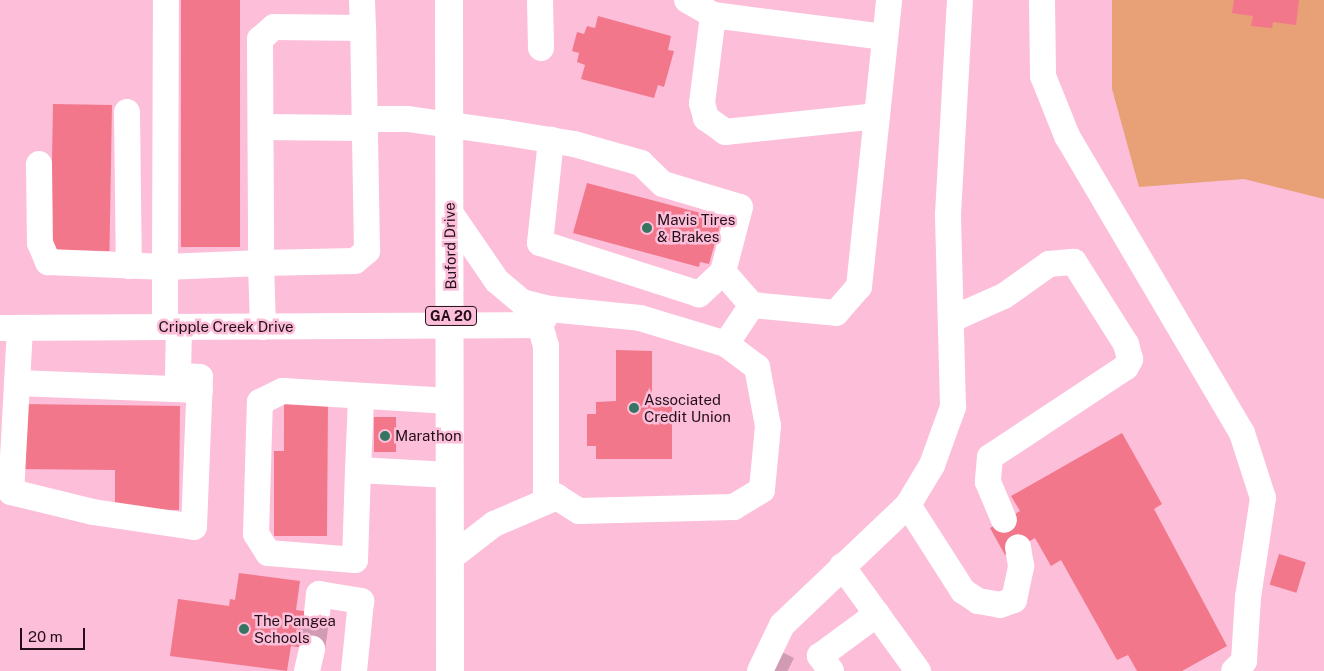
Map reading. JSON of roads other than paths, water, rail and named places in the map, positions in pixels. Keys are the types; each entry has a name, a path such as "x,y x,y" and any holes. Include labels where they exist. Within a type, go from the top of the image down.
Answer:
{"highway":[{"name":"Buford Drive","path":"449,0 451,326 450,671"}],"street":[{"path":"10,328 17,383 11,492 93,512 194,527 200,377 178,376 165,267 166,0"},
{"path":"39,164 42,256 59,265 165,267 355,262 366,251 361,128 362,0"},
{"path":"540,0 541,48"},
{"path":"687,0 713,15 768,12 885,37"},
{"path":"722,272 752,305 836,313 859,288 888,0"},
{"path":"760,671 782,625 908,505 932,465 953,407 948,214 960,0"},
{"path":"1042,0 1043,76 1067,136 1242,433 1263,498 1249,588 1244,661 1234,671"},
{"path":"713,15 702,103 706,118 725,132 877,116"},
{"path":"263,327 260,39 274,27 362,28"},
{"path":"127,112 129,266"},
{"path":"262,127 361,128 374,119 449,125 551,140 641,164 663,184 740,207 722,272 699,294 540,244 551,140"},
{"path":"450,211 497,281 522,302 545,317 640,318 726,344 757,367 768,426 762,490 734,506 657,510 579,511 546,490 545,317"},
{"path":"952,319 1004,296 1049,264 1074,262 1126,344 1130,358 1126,366 990,457 988,482 1004,520"},
{"path":"726,344 752,305"},
{"name":"Cripple Creek Drive","path":"10,328 451,326 545,317"},
{"path":"17,383 200,390"},
{"path":"361,397 355,560 268,553 256,534 260,402 283,391 450,401"},
{"path":"358,470 450,475"},
{"path":"450,558 494,524 557,497"},
{"path":"908,505 964,591 978,601 1000,605 1014,600 1021,566 1018,547"},
{"path":"842,566 918,671"},
{"path":"317,612 320,594 361,601 354,671"},
{"path":"831,671 820,656 877,614"}],"tunnel":[{"path":"312,649 317,613"},
{"path":"765,658 791,671"}],"place":[{"name":"Mavis Tires & Brakes","path":"647,228"},
{"name":"Associated Credit Union","path":"634,408"},
{"name":"Marathon","path":"385,436"},
{"name":"The Pangea Schools","path":"244,629"}]}
